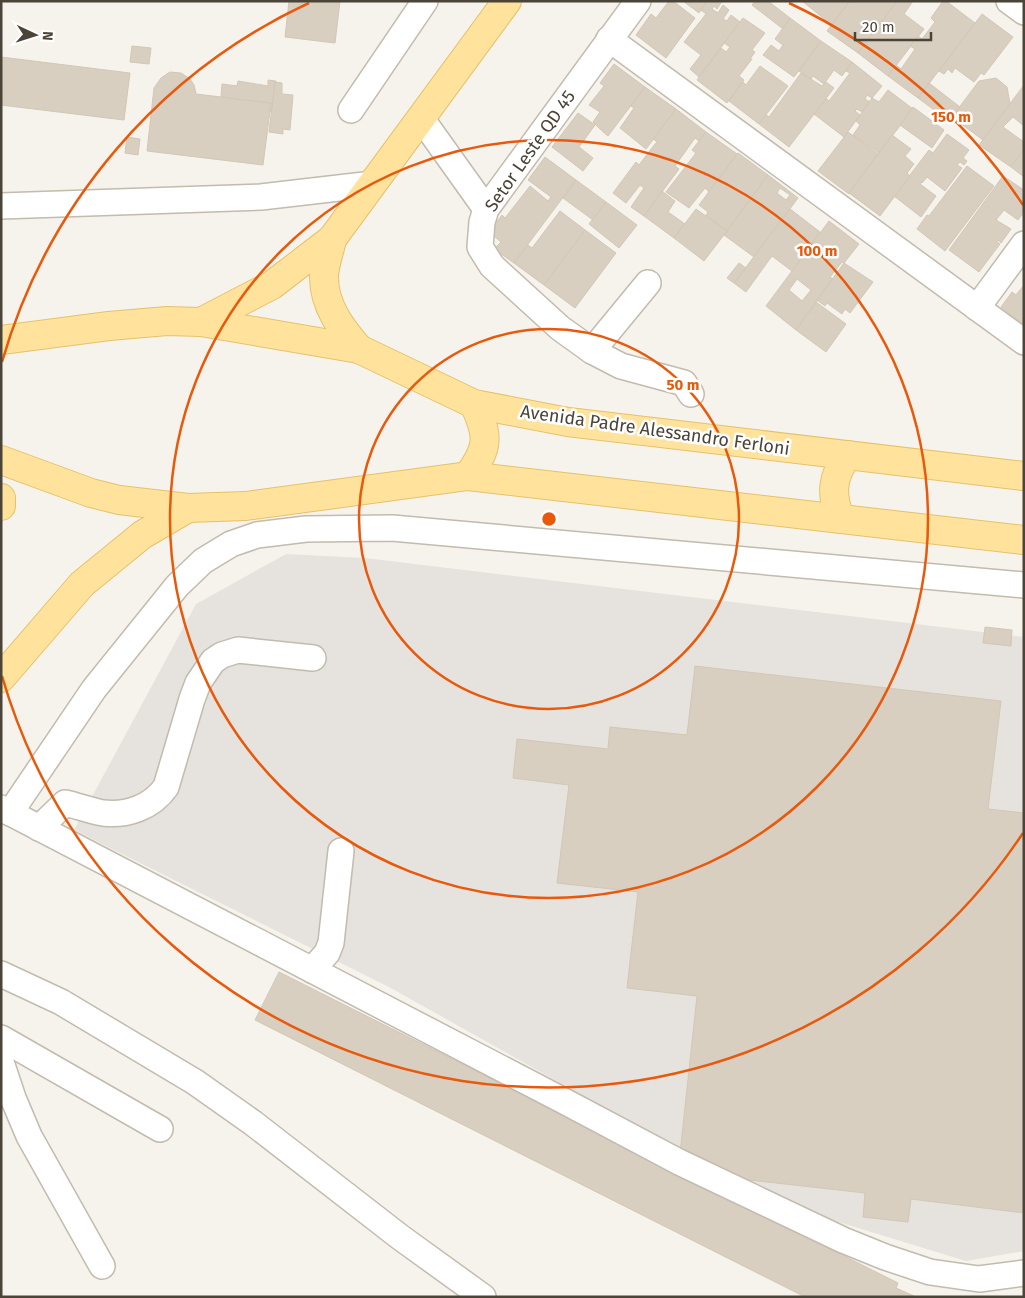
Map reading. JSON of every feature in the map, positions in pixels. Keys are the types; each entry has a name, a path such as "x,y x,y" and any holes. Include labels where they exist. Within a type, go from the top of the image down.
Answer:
{"main road":[{"path":"202,322 272,285 332,239 507,1"},
{"path":"332,239 324,275 326,294 332,313 342,330 359,350"},
{"name":"Avenida Padre Alessandro Ferloni","path":"1,340 110,326 168,321 202,322 359,350 474,404 568,422 1024,476"},
{"path":"468,476 480,459 485,442 484,425 474,404"},
{"path":"841,519 833,495 835,477 848,455"},
{"path":"1,460 92,493 119,500 188,508 246,506 468,476 1024,540"},
{"path":"1,498 1,506"},
{"path":"1,678 82,584 142,535 188,508"}],"street":[{"path":"351,110 425,1"},
{"name":"Setor Leste QD 45","path":"638,1 486,209 482,222 480,247 492,266 560,328 592,351 620,366 684,383 691,394"},
{"path":"1009,1 1024,12"},
{"path":"609,39 1024,342"},
{"path":"421,118 486,209"},
{"path":"1,206 261,196 373,184"},
{"path":"977,308 1024,244"},
{"path":"592,351 648,284"},
{"path":"1024,585 392,528 306,529 257,535 231,544 203,561 177,586 94,689 28,786 6,811 679,1162 843,1240 930,1272 979,1279 1024,1273"},
{"path":"28,786 65,803 104,813 136,811 159,797 166,788 192,698 198,684 213,661 222,655 238,650 313,658"},
{"path":"39,828 65,803"},
{"path":"312,970 327,953 331,943 341,851"},
{"path":"1,974 61,1002 195,1082 261,1129 400,1237 483,1297"},
{"path":"1,1038 160,1129"},
{"path":"1,1062 13,1098 29,1136 102,1266"}],"shaded area":[{"path":"286,554 365,558 1024,637 1024,1251 966,1261 773,1202 389,987 74,830 196,604"}],"building":[{"path":"289,1 340,1 335,43 285,37"},
{"path":"669,1 673,1 695,18 666,58 636,35 651,14 656,18"},
{"path":"683,1 707,1 699,13"},
{"path":"707,1 722,1 717,9 714,6 712,9 718,13 723,5 729,10 723,19 727,21 731,15 740,22 699,77 690,69 701,55 684,42 706,14 701,10"},
{"path":"755,1 768,1 790,18 783,29 752,5"},
{"path":"802,1 850,1 832,25"},
{"path":"850,1 897,1 858,53 827,31"},
{"path":"897,1 913,1 904,14 924,29 888,76 858,53"},
{"path":"943,1 946,1 975,23 918,98 888,76 896,65 901,69 915,49 910,46 918,36 922,39 935,22 931,18"},
{"path":"982,14 1013,37 984,75 981,73 974,82 955,68 952,73 948,69 944,74 939,71"},
{"path":"743,18 765,33 752,50 755,52 750,59 752,59 739,76 744,80 727,103 697,80 721,48 726,52 730,47 724,43"},
{"path":"790,18 821,41 794,77 763,55 771,45 779,51 783,45 775,39"},
{"path":"821,41 852,62 842,76 834,70 824,84 813,76 811,79 799,71"},
{"path":"132,46 151,48 149,64 130,62"},
{"path":"1,57 130,73 124,120 1,105"},
{"path":"852,62 882,86 872,98 867,95 865,99 870,102 862,112 857,109 855,111 860,115 844,137 814,114 826,98 829,101 850,73 846,71"},
{"path":"614,64 645,87 608,136 602,131 603,129 601,130 593,122 600,112 589,105 604,86 600,83"},
{"path":"760,66 788,86 759,124 729,101 743,82 746,85"},
{"path":"170,72 181,73 190,79 196,94 271,103 263,165 147,151 154,88 161,78"},
{"path":"801,73 822,86 826,82 834,88 789,147 759,124 766,115 769,117"},
{"path":"996,78 1007,87 1010,104 983,140 952,117 979,81"},
{"path":"268,80 276,81 272,112 269,112 271,103 221,97 222,84 237,86 238,81 268,86"},
{"path":"275,82 282,83 282,94 293,95 290,130 283,129 283,134 269,132"},
{"path":"929,83 960,107 949,121 918,98"},
{"path":"1024,85 1024,126 1013,117 1003,127 1024,142 1024,149 1011,167 979,145"},
{"path":"645,87 676,109 646,149 620,128 634,108 631,106"},
{"path":"888,90 913,109 879,153 853,135 860,125 856,121 872,98 879,102"},
{"path":"913,107 944,130 932,148 900,125"},
{"path":"676,109 706,132 699,141 695,138 675,166 679,169 644,216 631,207 644,188 640,185 626,203 613,193 636,162 639,165 657,142 653,139"},
{"path":"578,113 595,125 579,147 593,158 583,171 552,147"},
{"path":"706,132 737,154 709,192 705,188 689,208 666,192 696,153 692,150"},
{"path":"848,132 878,154 849,194 818,171"},
{"path":"947,134 969,150 963,158 967,161 964,165 960,162 957,165 962,168 945,191 927,177 921,182 920,184 936,196 921,217 894,196 929,150 933,153"},
{"path":"892,135 911,149 905,156 914,164 907,173 910,176 880,216 849,193"},
{"path":"127,137 140,139 138,155 125,153"},
{"path":"1024,149 1024,177 1011,167"},
{"path":"738,153 768,175 727,231 706,215 708,212 699,205"},
{"path":"545,157 576,180 514,263 494,249 501,242 489,232 502,215 505,218 530,186 548,201 551,197 528,180"},
{"path":"967,166 994,186 945,251 917,229"},
{"path":"768,175 798,198 754,257 724,235","holes":["780,188 790,195 786,200 777,193"]},
{"path":"1003,176 1024,190 1024,212 1018,220 1004,210 996,220 1011,229 1001,243 998,240 997,242 1000,244 979,272 949,250"},
{"path":"576,180 606,202 593,220 563,198"},
{"path":"662,191 675,201 668,212 685,224 674,238 644,216"},
{"path":"606,202 637,225 619,248 589,224"},
{"path":"696,209 727,231 704,261 674,238"},
{"path":"790,209 820,232 792,271 772,256 746,292 734,283"},
{"path":"560,211 585,230 544,285 514,263 528,245 532,248"},
{"path":"829,221 859,244 830,277 833,279 796,330 766,306","holes":["797,279 811,290 802,301 789,290"]},
{"path":"585,230 616,253 575,308 544,285"},
{"path":"739,263 746,268 734,283 727,278"},
{"path":"844,263 873,282 850,313 845,309 842,314 827,303 825,306 817,300"},
{"path":"1024,285 1024,325 1001,307 1012,292 1016,295"},
{"path":"816,302 846,324 826,352 796,330"},
{"path":"985,627 1012,630 1011,646 983,643"},
{"path":"695,666 1001,701 988,809 1024,813 1024,1213 911,1199 908,1222 863,1217 865,1193 678,1172 697,996 627,988 638,892 557,883 569,785 513,778 517,739 608,749 610,727 687,735"},
{"path":"279,972 898,1283 896,1288 916,1297 805,1297 255,1020"}]}
